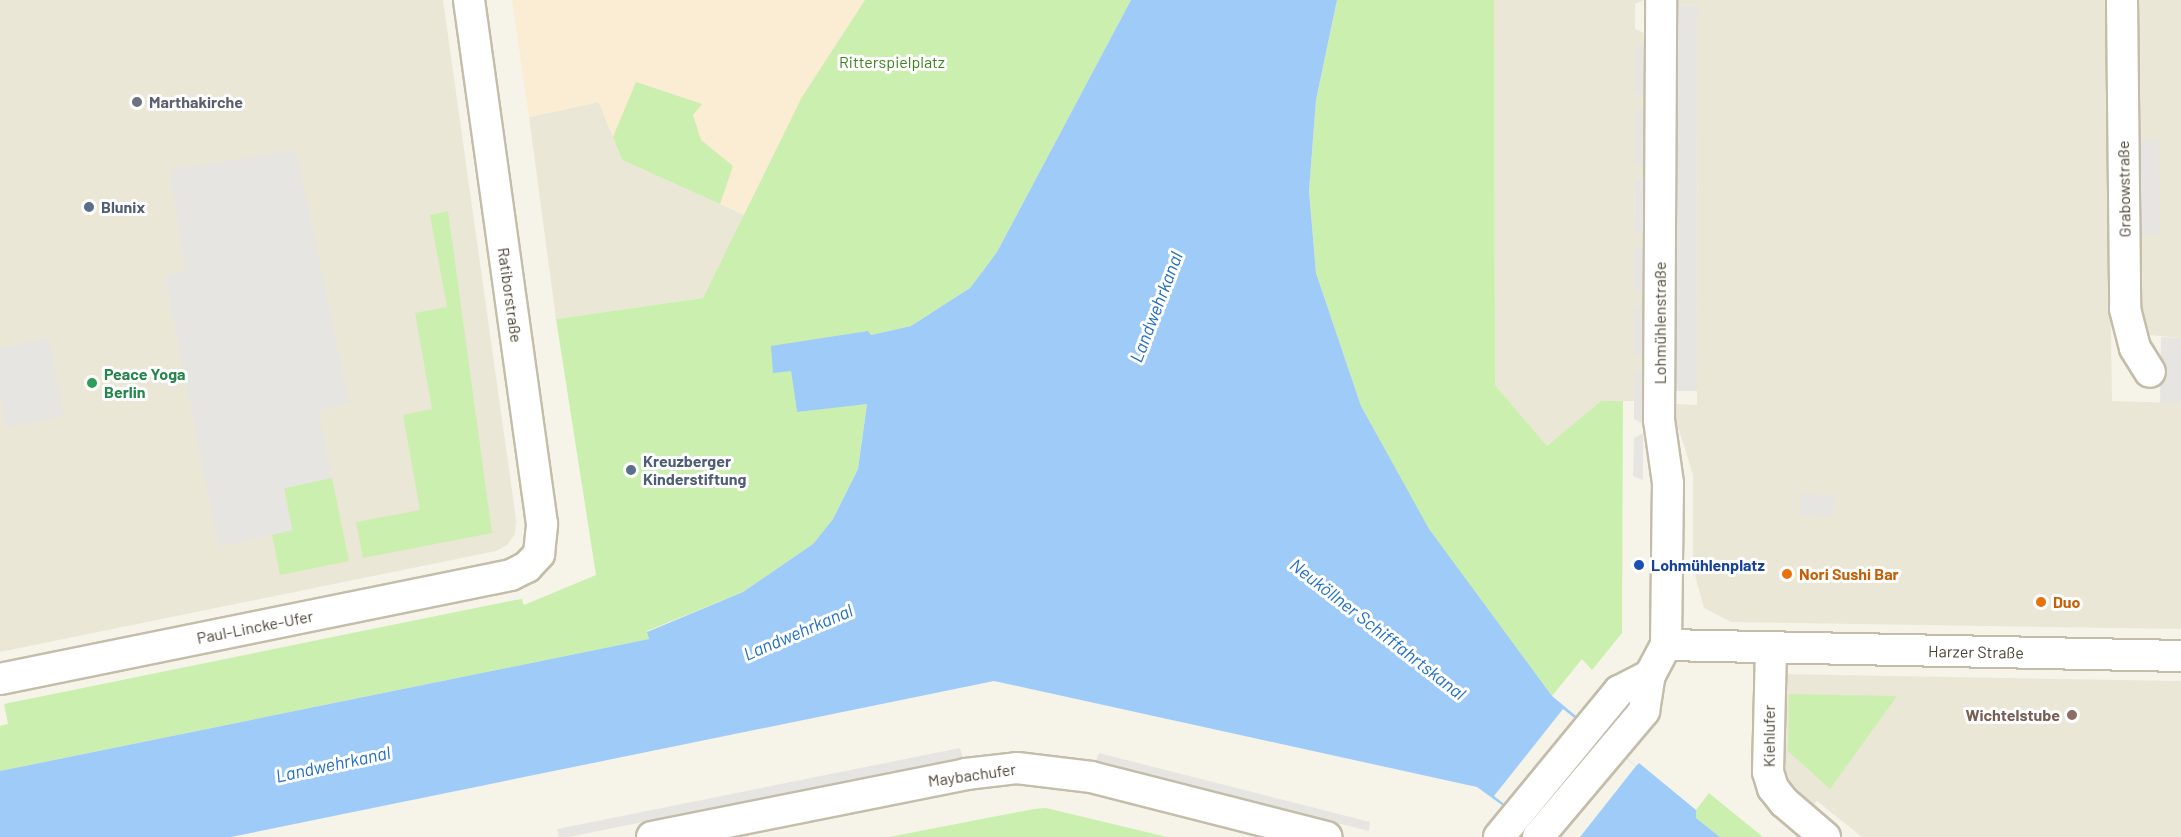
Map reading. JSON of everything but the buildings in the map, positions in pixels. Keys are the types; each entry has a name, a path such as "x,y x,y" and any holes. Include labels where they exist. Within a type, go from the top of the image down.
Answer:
{"street":[{"name":"Ratiborstraße","path":"469,0 542,524 539,554 526,567 511,575"},
{"name":"Lohmühlenstraße","path":"1661,0 1659,420 1668,483 1666,645"},
{"name":"Grabowstraße","path":"2122,0 2125,309 2135,348 2150,372"},
{"name":"Paul-Lincke-Ufer","path":"0,679 511,575"},
{"path":"1540,835 1644,711 1650,675 1666,645 1771,649"},
{"name":"Harzer Straße","path":"1771,649 2181,656"},
{"name":"Kiehlufer","path":"1771,649 1768,772 1773,788 1784,802 1818,832"},
{"path":"1499,837 1516,813 1619,691 1650,675"},
{"name":"Maybachufer","path":"652,837 966,774 1017,768 1091,777 1326,837"}],"shaded area":[{"path":"0,0 443,0 516,519 515,534 507,545 496,551 0,652"},
{"path":"512,0 865,0 802,98 745,215 622,160 599,102 529,117"},
{"path":"1494,0 1644,0 1635,4 1635,29 1644,33 1644,43 1635,48 1635,93 1644,98 1644,107 1635,112 1635,162 1644,167 1644,176 1635,181 1634,229 1644,235 1644,244 1634,249 1634,289 1643,293 1643,303 1634,308 1634,353 1643,358 1643,368 1634,373 1634,401 1601,402 1547,446 1495,385"},
{"path":"1677,0 2106,0 2112,401 2181,403 2181,629 1731,622 1704,608 1693,568 1693,475 1676,420 1676,404 1697,405 1698,6 1677,5"},
{"path":"2138,0 2181,0 2181,338 2150,335 2139,312"},
{"path":"1677,5 1698,6 1697,391 1675,391"},
{"path":"1644,43 1644,98 1635,93 1635,48"},
{"path":"599,102 622,160 745,215 703,298 556,319 529,117"},
{"path":"1644,107 1644,167 1635,163 1635,112"},
{"path":"2138,140 2159,140 2160,234 2140,235"},
{"path":"296,150 349,403 318,411 332,478 284,488 292,530 219,547 165,275 186,270 170,170"},
{"path":"1644,176 1644,235 1634,230 1635,181"},
{"path":"1644,244 1643,293 1634,289 1634,249"},
{"path":"1643,303 1643,358 1634,354 1634,308"},
{"path":"2161,337 2181,338 2181,403 2160,403"},
{"path":"48,338 64,416 6,427 0,395 0,348"},
{"path":"1643,368 1643,424 1634,419 1634,373"},
{"path":"1643,433 1643,480 1633,476 1634,438"},
{"path":"1800,494 1834,495 1833,516 1800,515"},
{"path":"1779,674 2181,681 2181,837 1862,837 1817,801 1807,812 1782,786"},
{"path":"960,748 963,757 569,837 559,837 557,829"},
{"path":"1099,753 1370,822 1369,831 1095,763"}],"green space":[{"name":"Ritterspielplatz","path":"865,0 1131,0 997,252 970,288 911,326 871,335 791,370 797,412 867,403 858,469 833,519 813,544 743,592 647,631 649,639 0,771 0,726 8,724 4,704 515,600 522,599 524,605 596,575 556,319 703,298 802,97"},
{"path":"1337,0 1494,0 1495,385 1547,446 1601,401 1623,401 1622,633 1592,670 1582,659 1552,696 1428,529 1361,406 1316,273 1309,191 1316,100"},
{"path":"636,82 702,104 693,115 701,140 733,166 720,204 622,160 613,137"},
{"path":"448,211 492,533 363,558 356,522 420,510 403,415 432,409 415,313 447,307 430,215"},
{"path":"332,478 349,561 280,575 272,535 292,530 284,488"},
{"path":"1789,694 1897,696 1830,789 1788,751"},
{"path":"1709,793 1763,837 1720,837 1696,818 1696,810"},
{"path":"1046,808 1167,837 889,837 1034,809"}],"water":[{"path":"1131,0 1337,0 1316,100 1309,191 1316,273 1361,406 1429,529 1552,696 1636,766 1639,763 1696,810 1696,818 1720,837 1546,837 1477,787 994,681 231,837 0,837 0,771 649,639 647,632 743,592 813,544 833,519 858,469 867,404 797,412 791,371 773,373 771,346 868,331 871,335 911,326 970,288 997,252"}],"pier":[{"path":"1563,709 1636,766 1580,837 1546,837 1494,796"}],"place":[{"name":"Marthakirche","path":"137,102"},
{"name":"Blunix","path":"89,207"},
{"name":"Peace Yoga Berlin","path":"92,383"},
{"name":"Kreuzberger Kinderstiftung","path":"631,470"},
{"name":"Lohmühlenplatz","path":"1639,565"},
{"name":"Nori Sushi Bar","path":"1787,574"},
{"name":"Duo","path":"2041,602"},
{"name":"Wichtelstube","path":"2072,715"}],"water label":[{"name":"Landwehrkanal","path":"1156,307"},
{"name":"Neuköllner Schifffahrtskanal","path":"1378,629"},
{"name":"Landwehrkanal","path":"798,632"},
{"name":"Landwehrkanal","path":"333,764"}]}
